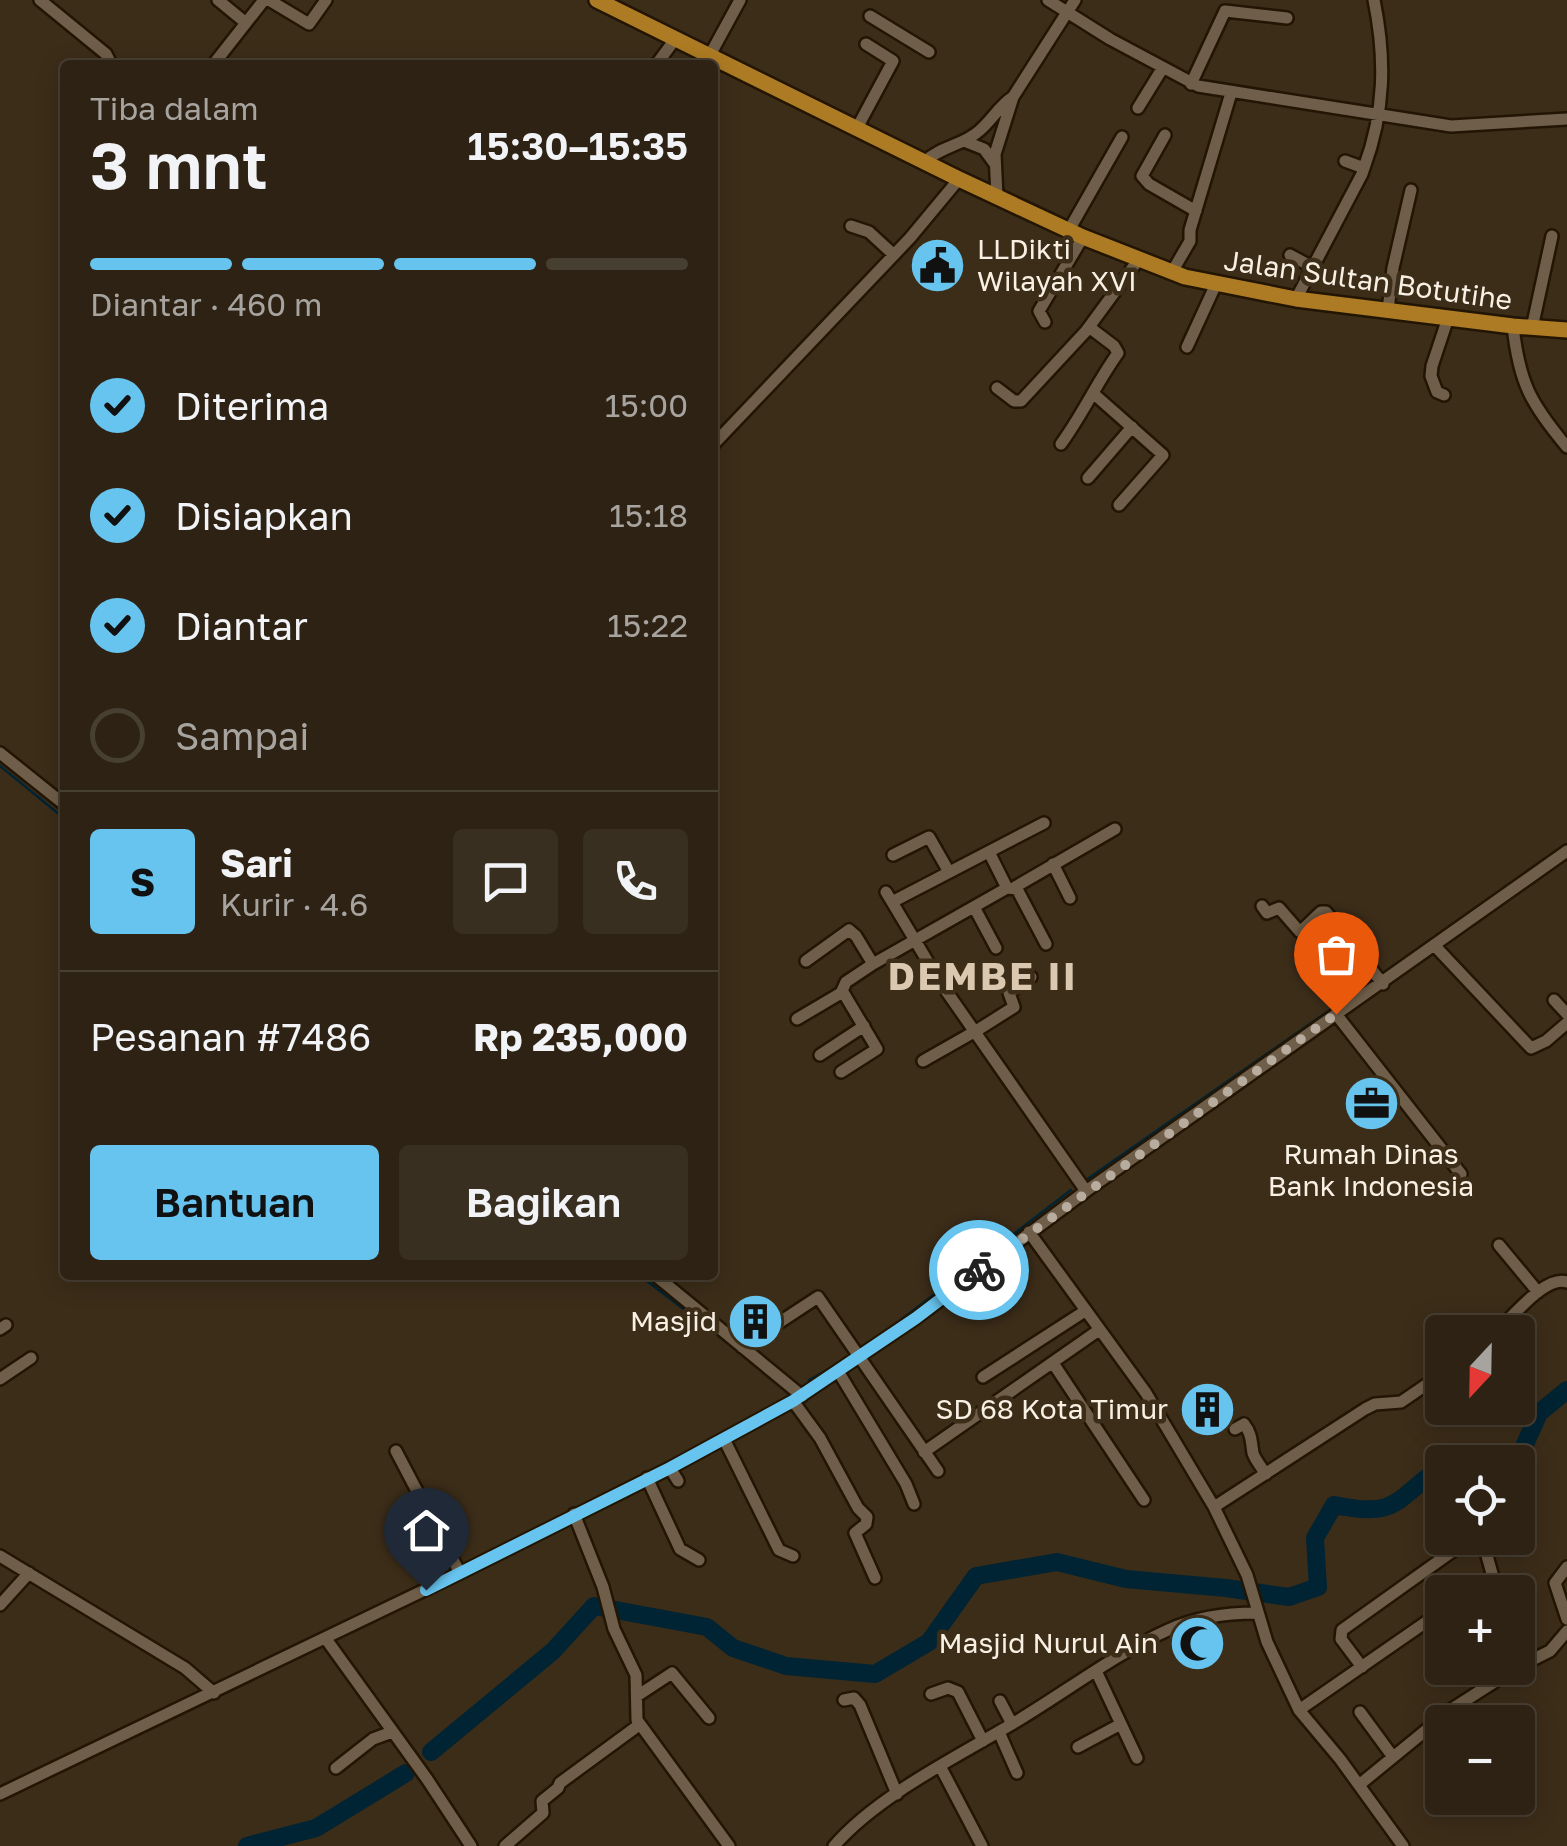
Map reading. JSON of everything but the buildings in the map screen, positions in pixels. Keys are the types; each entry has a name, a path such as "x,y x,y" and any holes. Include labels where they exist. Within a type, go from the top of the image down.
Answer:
{"main road":[{"name":"Jalan Sultan Botutihe","path":"598,0 713,60"},
{"name":"Jalan Sultan Botutihe","path":"718,62 1053,223 1172,272 1296,299 1567,330"}],"street":[{"path":"40,0 110,60"},
{"path":"218,0 246,22"},
{"path":"217,60 266,0 309,24 326,0"},
{"path":"713,60 740,0"},
{"path":"1048,0 1192,84 1466,128 1567,119"},
{"path":"997,197 995,154 1013,97 1075,0"},
{"path":"1296,299 1364,168 1380,115 1382,44 1374,0"},
{"path":"1192,84 1225,10 1287,18"},
{"path":"870,16 929,52"},
{"path":"891,56 902,36"},
{"path":"660,60 676,38"},
{"path":"857,128 894,61 866,44"},
{"path":"1138,108 1162,69"},
{"path":"1172,272 1190,241 1231,92"},
{"path":"924,162 943,147 964,141 981,130 1013,97"},
{"path":"1165,134 1142,176 1196,211"},
{"path":"1045,322 1039,311 1122,137"},
{"path":"964,141 984,150 995,165"},
{"path":"1346,162 1364,168"},
{"path":"718,440 927,220 959,179"},
{"path":"1388,310 1411,190"},
{"path":"852,226 868,232 894,255"},
{"path":"1532,328 1552,236"},
{"path":"1290,255 1314,268"},
{"path":"997,388 1014,401 1021,400 1090,327 1138,259"},
{"path":"1187,347 1216,284"},
{"path":"1444,396 1431,376 1448,318"},
{"path":"1513,326 1522,380 1540,416 1567,447"},
{"path":"1060,444 1118,353 1090,327"},
{"path":"1094,394 1162,456 1119,505"},
{"path":"1088,478 1132,428"},
{"path":"0,753 60,801"},
{"path":"1044,823 949,872 889,897 975,1031 1086,1191"},
{"path":"797,1019 843,992 846,982 914,939 1115,829"},
{"path":"893,855 929,836 949,872"},
{"path":"989,852 1046,944"},
{"path":"0,1794 460,1573 670,1468 798,1398 916,1318 1029,1232 1336,1014 1565,857"},
{"path":"1053,864 1070,898"},
{"path":"1262,906 1267,913 1279,908 1300,932 1321,912 1326,912 1382,984"},
{"path":"974,907 996,948"},
{"path":"806,960 849,930 873,964"},
{"path":"1434,945 1531,1048 1567,1023"},
{"path":"924,1061 1014,1007 1009,993 1030,977"},
{"path":"840,1072 877,1048 843,992"},
{"path":"1554,1000 1567,1014"},
{"path":"1336,1014 1460,1174"},
{"path":"820,1055 864,1026"},
{"path":"1029,1232 1146,1393 1214,1507 1247,1575 1277,1666 1299,1710 1360,1785 1399,1845"},
{"path":"1499,1245 1538,1292"},
{"path":"661,1280 798,1398 858,1508 867,1517 866,1524 855,1534 875,1578"},
{"path":"1513,1315 1555,1281 1567,1282"},
{"path":"742,1346 818,1297 938,1471"},
{"path":"983,1377 1086,1310"},
{"path":"924,1452 1100,1330"},
{"path":"0,1379 31,1358"},
{"path":"1053,1362 1144,1500"},
{"path":"838,1372 906,1484 914,1504"},
{"path":"1214,1507 1365,1409 1374,1404 1401,1402 1425,1386"},
{"path":"1236,1428 1248,1426 1253,1452 1266,1474"},
{"path":"724,1439 778,1550 794,1556"},
{"path":"396,1451 460,1573"},
{"path":"670,1468 678,1481"},
{"path":"647,1478 680,1549 699,1560"},
{"path":"574,1514 636,1676 639,1724 723,1844"},
{"path":"1362,1667 1342,1639 1342,1630 1447,1555"},
{"path":"0,1556 185,1668 214,1694"},
{"path":"1567,1566 1556,1584 1567,1619"},
{"path":"0,1605 29,1573"},
{"path":"834,1846 897,1794 943,1764 1167,1630 1255,1607"},
{"path":"1299,1710 1425,1623"},
{"path":"1535,1658 1550,1651 1567,1632"},
{"path":"326,1638 428,1779 471,1846"},
{"path":"1096,1672 1137,1758"},
{"path":"637,1696 672,1674 709,1718"},
{"path":"1360,1785 1452,1709 1489,1685"},
{"path":"931,1694 948,1688 958,1692 983,1741"},
{"path":"844,1700 854,1698 860,1705 897,1794"},
{"path":"1000,1701 1012,1724"},
{"path":"1360,1712 1393,1757"},
{"path":"505,1846 543,1813 543,1798 639,1724"},
{"path":"1078,1747 1119,1724"},
{"path":"336,1768 373,1739 392,1732"},
{"path":"999,1732 1017,1773"},
{"path":"937,1747 982,1846"}],"waterway":[{"path":"0,766 60,815"},
{"path":"1380,976 1567,844"},
{"path":"1086,1180 1370,982"},
{"path":"881,1335 1071,1190"},
{"path":"646,1280 745,1356"},
{"path":"809,1380 838,1364"},
{"path":"1525,1445 1539,1413 1567,1390"},
{"path":"431,1752 553,1651 594,1606 707,1627 733,1648 786,1666 875,1674 929,1642 976,1576 1057,1562 1126,1579 1289,1597 1318,1587 1315,1538 1334,1505 1356,1509 1385,1507 1425,1479"},
{"path":"247,1846 316,1828 406,1773"}],"way so far":[{"path":"979,1270 1336,1014"}],"place":[{"name":"LLDikti Wilayah XVI","path":"938,265"},
{"name":"Rumah Dinas Bank Indonesia","path":"1371,1103"},
{"name":"Masjid","path":"756,1321"},
{"name":"SD 68 Kota Timur","path":"1207,1409"},
{"name":"Masjid Nurul Ain","path":"1197,1643"}],"district":[{"name":"DEMBE II","path":"983,977"}],"route":[{"path":"426,1590 670,1468 793,1401 979,1270"}]}
